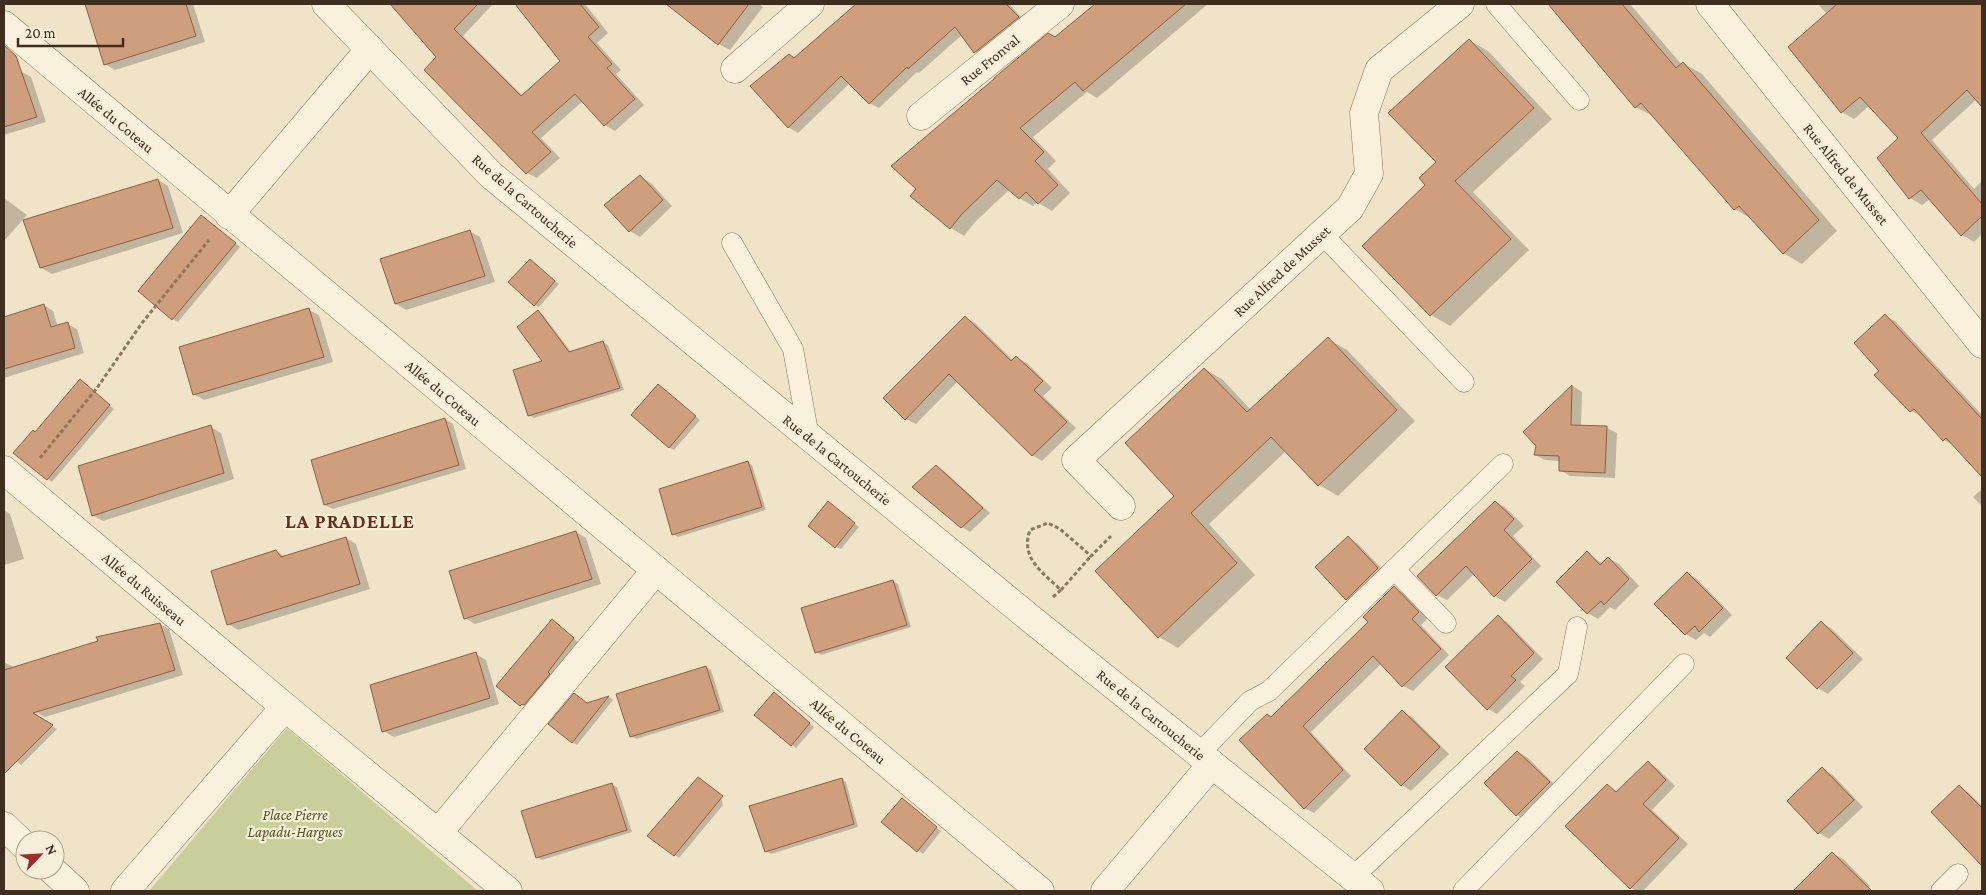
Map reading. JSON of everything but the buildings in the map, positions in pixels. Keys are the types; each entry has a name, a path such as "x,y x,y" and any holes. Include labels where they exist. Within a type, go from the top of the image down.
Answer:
{"street":[{"name":"Rue de la Cartoucherie","path":"326,4 491,175 1031,619 1362,884"},
{"path":"734,69 810,4"},
{"name":"Rue Fronval","path":"921,116 1060,4"},
{"name":"Rue Alfred de Musset","path":"1121,506 1076,460 1350,208 1369,174 1364,113 1379,70 1460,4"},
{"name":"Rue Alfred de Musset","path":"1723,8 1982,344"},
{"name":"Allée du Coteau","path":"4,25 1040,891"},
{"path":"229,215 370,49"},
{"name":"Allée du Ruisseau","path":"11,477 508,891"},
{"path":"438,833 656,570"},
{"path":"125,891 285,707"},
{"path":"1105,891 1205,759"},
{"path":"4,826 15,836"},
{"path":"63,880 75,891"}],"lane":[{"path":"1496,4 1579,100"},
{"path":"1322,234 1464,382"},
{"path":"732,242 793,348 809,437"},
{"path":"1205,759 1250,701 1269,691 1503,464"},
{"path":"1394,570 1446,623"},
{"path":"1362,884 1568,674 1577,627"},
{"path":"1464,891 1684,664"},
{"path":"1941,891 1958,874"}],"path":[{"path":"11,477 97,388 142,323 229,215"},
{"path":"1031,619 1131,516 1121,506"},
{"path":"1060,590 1034,564 1028,553 1026,540 1030,530 1048,523 1060,529 1091,556"}],"green space":[{"name":"Place Pierre Lapadu-Hargues","path":"287,728 478,891 149,891"}],"district":[{"name":"LA PRADELLE","path":"350,521"}]}
